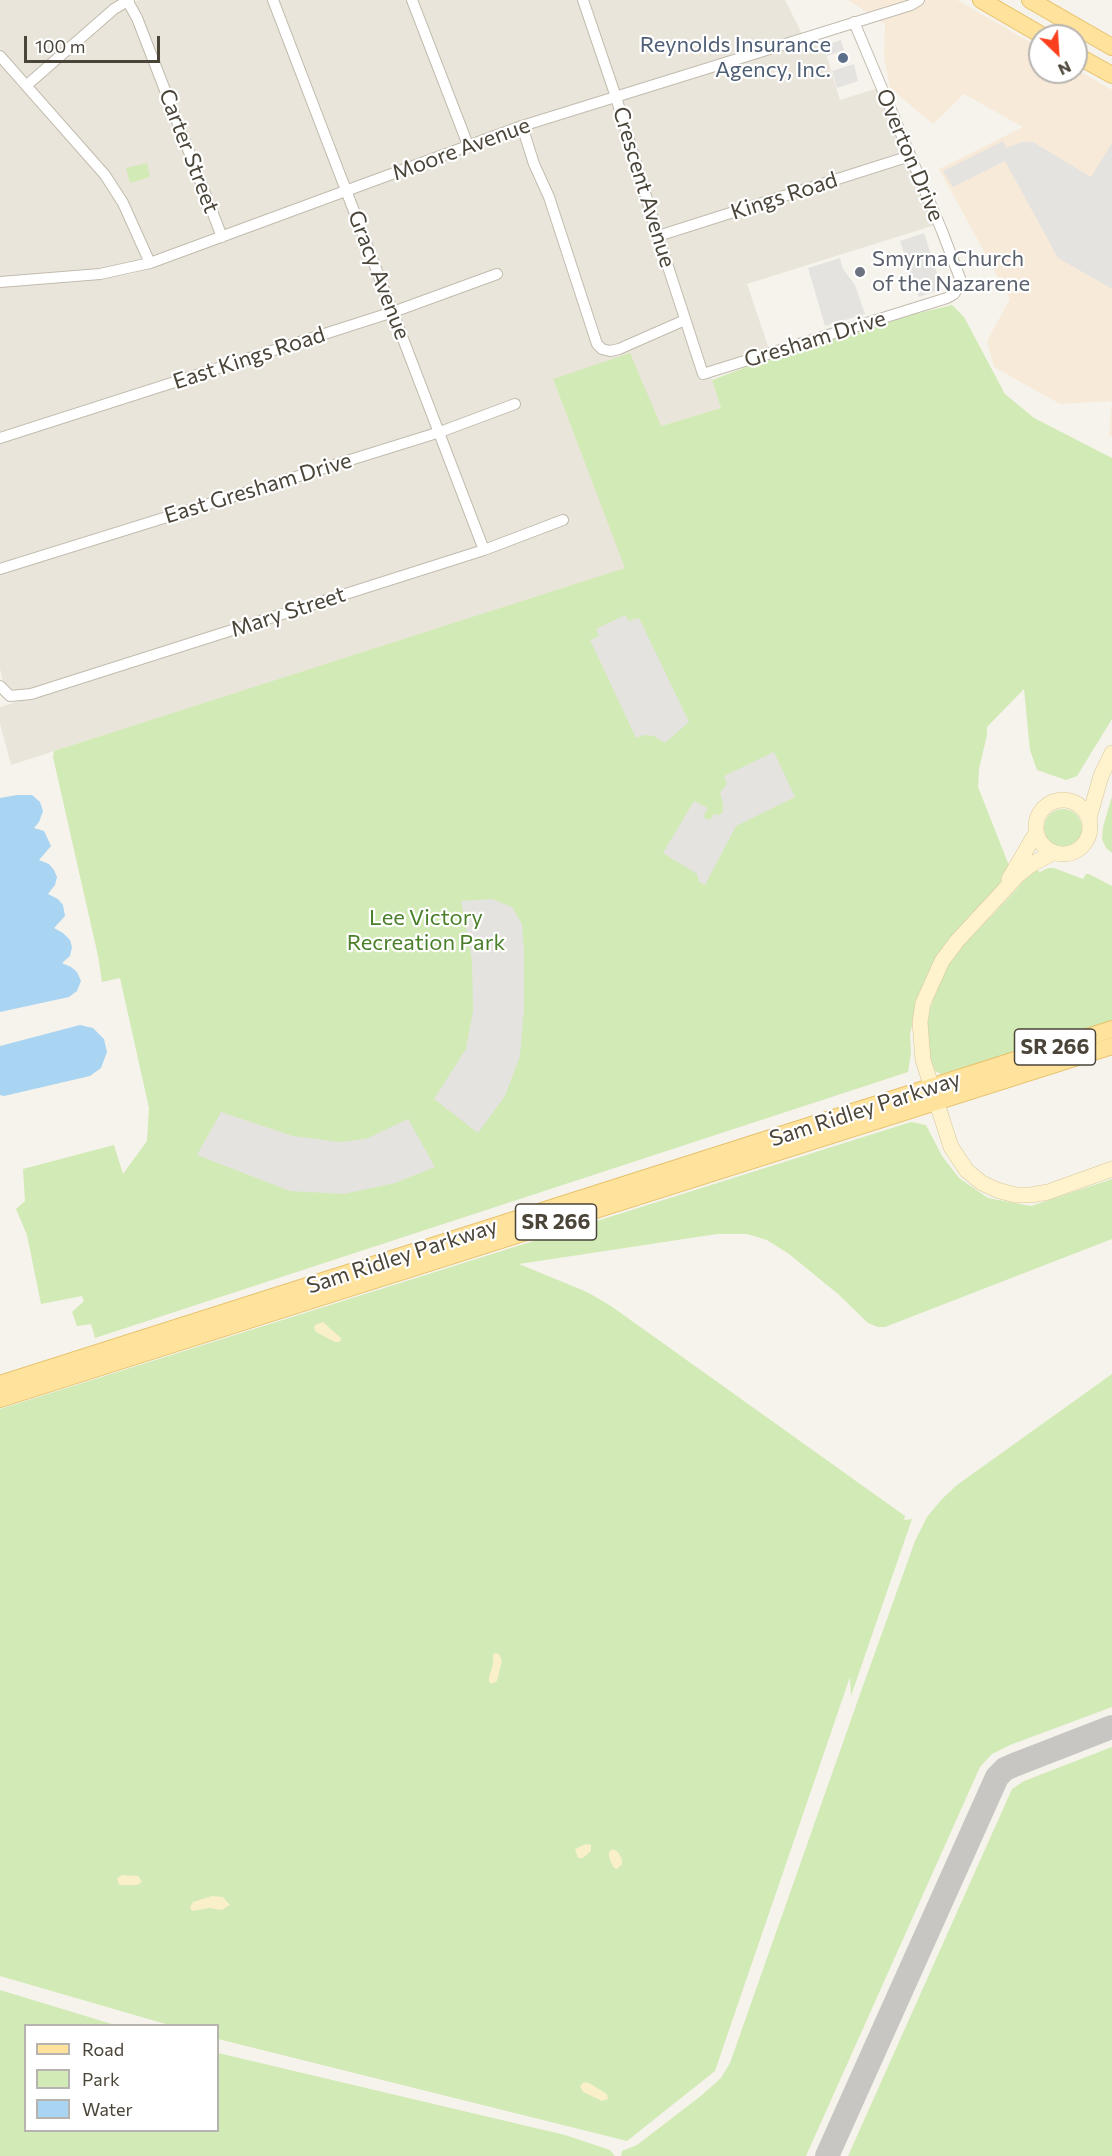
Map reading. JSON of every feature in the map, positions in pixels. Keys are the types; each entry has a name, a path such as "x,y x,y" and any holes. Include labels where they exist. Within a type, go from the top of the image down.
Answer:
{"main road":[{"path":"981,0 1028,27"},
{"path":"1030,0 1112,47"},
{"path":"1088,62 1112,75"},
{"name":"Sam Ridley Parkway","path":"0,1400 933,1095 1112,1029"},
{"name":"Sam Ridley Parkway","path":"0,1384 933,1095 1112,1046"}],"street":[{"path":"27,86 114,9 128,0"},
{"name":"Carter Street","path":"128,0 222,237"},
{"name":"Gracy Avenue","path":"273,0 484,550"},
{"path":"412,0 468,145"},
{"name":"Crescent Avenue","path":"583,0 703,374"},
{"name":"Moore Avenue","path":"0,282 100,274 150,263 522,126 911,5 919,0"},
{"name":"Overton Drive","path":"854,22 961,280 958,289"},
{"path":"0,56 105,175 123,203 150,263"},
{"path":"522,126 534,164 549,197 597,345 610,351 619,349 685,320"},
{"name":"Kings Road","path":"658,236 910,156"},
{"name":"East Kings Road","path":"0,438 393,312 497,274"},
{"name":"Gresham Drive","path":"703,374 947,298 958,289"},
{"name":"East Gresham Drive","path":"0,569 440,432 515,404"},
{"name":"Mary Street","path":"0,686 10,696 31,694 484,550 563,520"},
{"path":"1112,753 1101,776 1089,818 1090,832 1083,846 1070,854 1053,853 1032,864 1003,890 948,953 930,983 923,1003 920,1022 923,1060 946,1136 957,1158 967,1171 982,1183 1015,1195 1048,1192 1112,1169"},
{"path":"1073,802 1101,776"},
{"path":"1053,853 1040,842 1036,833 1036,824 1044,808 1060,801 1073,802 1085,811 1089,818"},
{"path":"1003,890 1036,833"}],"shaded area":[{"path":"0,0 120,0 27,80 0,49"},
{"path":"139,0 269,0 341,189 224,231 134,2"},
{"path":"277,0 409,0 464,143 348,186"},
{"path":"416,0 579,0 610,95 469,141"},
{"path":"589,0 785,0 802,34 618,91"},
{"path":"848,0 957,0 1028,41 1028,84 1088,84 1088,76 1112,90 1112,401 1060,404 994,367 987,341 1010,299 939,169 1023,127 964,94 933,124 890,88 884,56 885,24"},
{"path":"126,6 217,234 153,259 128,202 117,184 33,86"},
{"path":"821,37 840,100 878,88 905,154 660,231 621,99"},
{"path":"841,40 844,50 827,56 824,46"},
{"path":"0,63 104,180 120,206 145,261 93,271 0,277"},
{"path":"854,64 858,81 837,88 832,71"},
{"path":"614,102 650,229 700,379 711,376 721,408 661,426 553,379 626,568 11,765 0,723 0,707 491,552 352,193 540,124"},
{"path":"1003,141 1006,148 1022,142 1033,142 1091,177 1112,143 1112,289 1058,258 1005,161 953,187 943,171"},
{"path":"908,163 935,225 747,284 769,349 706,370 662,239"},
{"path":"344,197 388,310 0,433 0,286 73,282 131,274"},
{"path":"924,233 942,289 919,297 900,241"},
{"path":"840,258 843,269 855,285 865,314 825,326 808,268"},
{"path":"391,319 434,429 0,565 0,442"},
{"path":"1112,401 1112,437 1109,435"},
{"path":"437,437 478,548 26,691 15,692 3,682 0,669 0,574"},
{"path":"625,615 629,621 639,618 689,722 665,743 654,736 644,735 636,738 590,640 599,636 596,629"},
{"path":"774,752 795,797 736,826 705,885 699,882 697,874 663,853 694,801 708,808 703,817 710,820 714,814 719,815 723,812 720,793 727,783 724,776"},
{"path":"492,899 512,907 522,924 524,1008 520,1056 505,1096 478,1133 434,1099 466,1049 473,1011 472,960 461,901"},
{"path":"221,1112 293,1136 339,1142 366,1139 408,1119 435,1167 395,1183 344,1194 290,1191 197,1155"}],"green space":[{"path":"147,163 150,177 130,183 126,168"},
{"name":"Lee Victory Recreation Park","path":"952,305 964,317 1005,394 1034,418 1112,458 1112,719 1077,776 1066,780 1037,770 1030,750 1024,689 987,727 978,787 1010,868 918,1002 910,1034 911,1053 908,1072 95,1338 91,1324 77,1326 72,1312 84,1301 82,1296 41,1304 27,1235 16,1209 25,1201 23,1169 114,1145 123,1174 147,1141 149,1108 120,978 102,982 53,757 54,751 625,568 553,379 630,353 661,426 721,408 712,380 754,364 915,314"},
{"path":"1112,796 1112,853 1106,848 1102,839"},
{"path":"1063,809 1076,815 1082,828 1076,841 1063,847 1050,841 1044,828 1050,815"},
{"path":"1034,868 1040,872 1054,868 1083,879 1086,874 1089,874 1112,886 1112,1021 941,1074 935,1071 930,1064 927,1028 930,1009 938,986 960,949"},
{"path":"911,1122 926,1125 942,1156 959,1178 988,1198 1031,1206 1112,1179 1112,1239 885,1327 868,1323 838,1294 789,1254 767,1240 747,1234 717,1234 519,1264 587,1292 611,1306 905,1516 904,1520 912,1519 851,1696 850,1677 715,2071 627,2141 219,2039 219,2024 166,2024 0,1976 0,1409"},
{"path":"1112,1374 1112,1707 1010,1745 992,1754 980,1767 806,2156 621,2156 622,2151 637,2145 702,2095 721,2078 730,2063 915,1541 927,1517 957,1485"},
{"path":"1112,1747 1112,2156 848,2156 1012,1789 1024,1781"},
{"path":"0,1990 112,2024 24,2024 24,2132 219,2132 219,2053 565,2135 610,2150 615,2156 0,2156"}],"sand":[{"path":"323,1322 341,1338 340,1342 335,1342 316,1332 315,1325"},
{"path":"495,1653 499,1654 502,1661 497,1681 492,1684 489,1682 489,1677"},
{"path":"586,1844 591,1845 591,1851 583,1858 578,1858 575,1849"},
{"path":"613,1849 622,1859 622,1864 617,1869 613,1867 609,1857 609,1852"},
{"path":"122,1875 138,1876 142,1882 137,1885 119,1885 117,1878"},
{"path":"212,1896 223,1897 230,1905 222,1910 209,1908 192,1911 190,1907 193,1902"},
{"path":"584,2082 607,2094 608,2099 602,2101 583,2092 580,2086"}],"water":[{"path":"32,795 40,802 43,811 34,828 44,831 51,846 39,860 49,864 54,870 57,877 55,885 48,894 58,899 63,905 65,916 54,928 70,940 72,947 70,956 62,963 77,972 81,981 77,991 69,997 0,1012 0,798"},
{"path":"80,1025 93,1028 104,1039 107,1052 101,1068 90,1076 4,1096 0,1095 0,1046"}],"taxiway":[{"path":"827,2156 997,1777 1005,1769 1014,1765 1112,1727"}],"place":[{"name":"Reynolds Insurance Agency, Inc.","path":"843,58"},
{"name":"Smyrna Church of the Nazarene","path":"860,272"}]}
